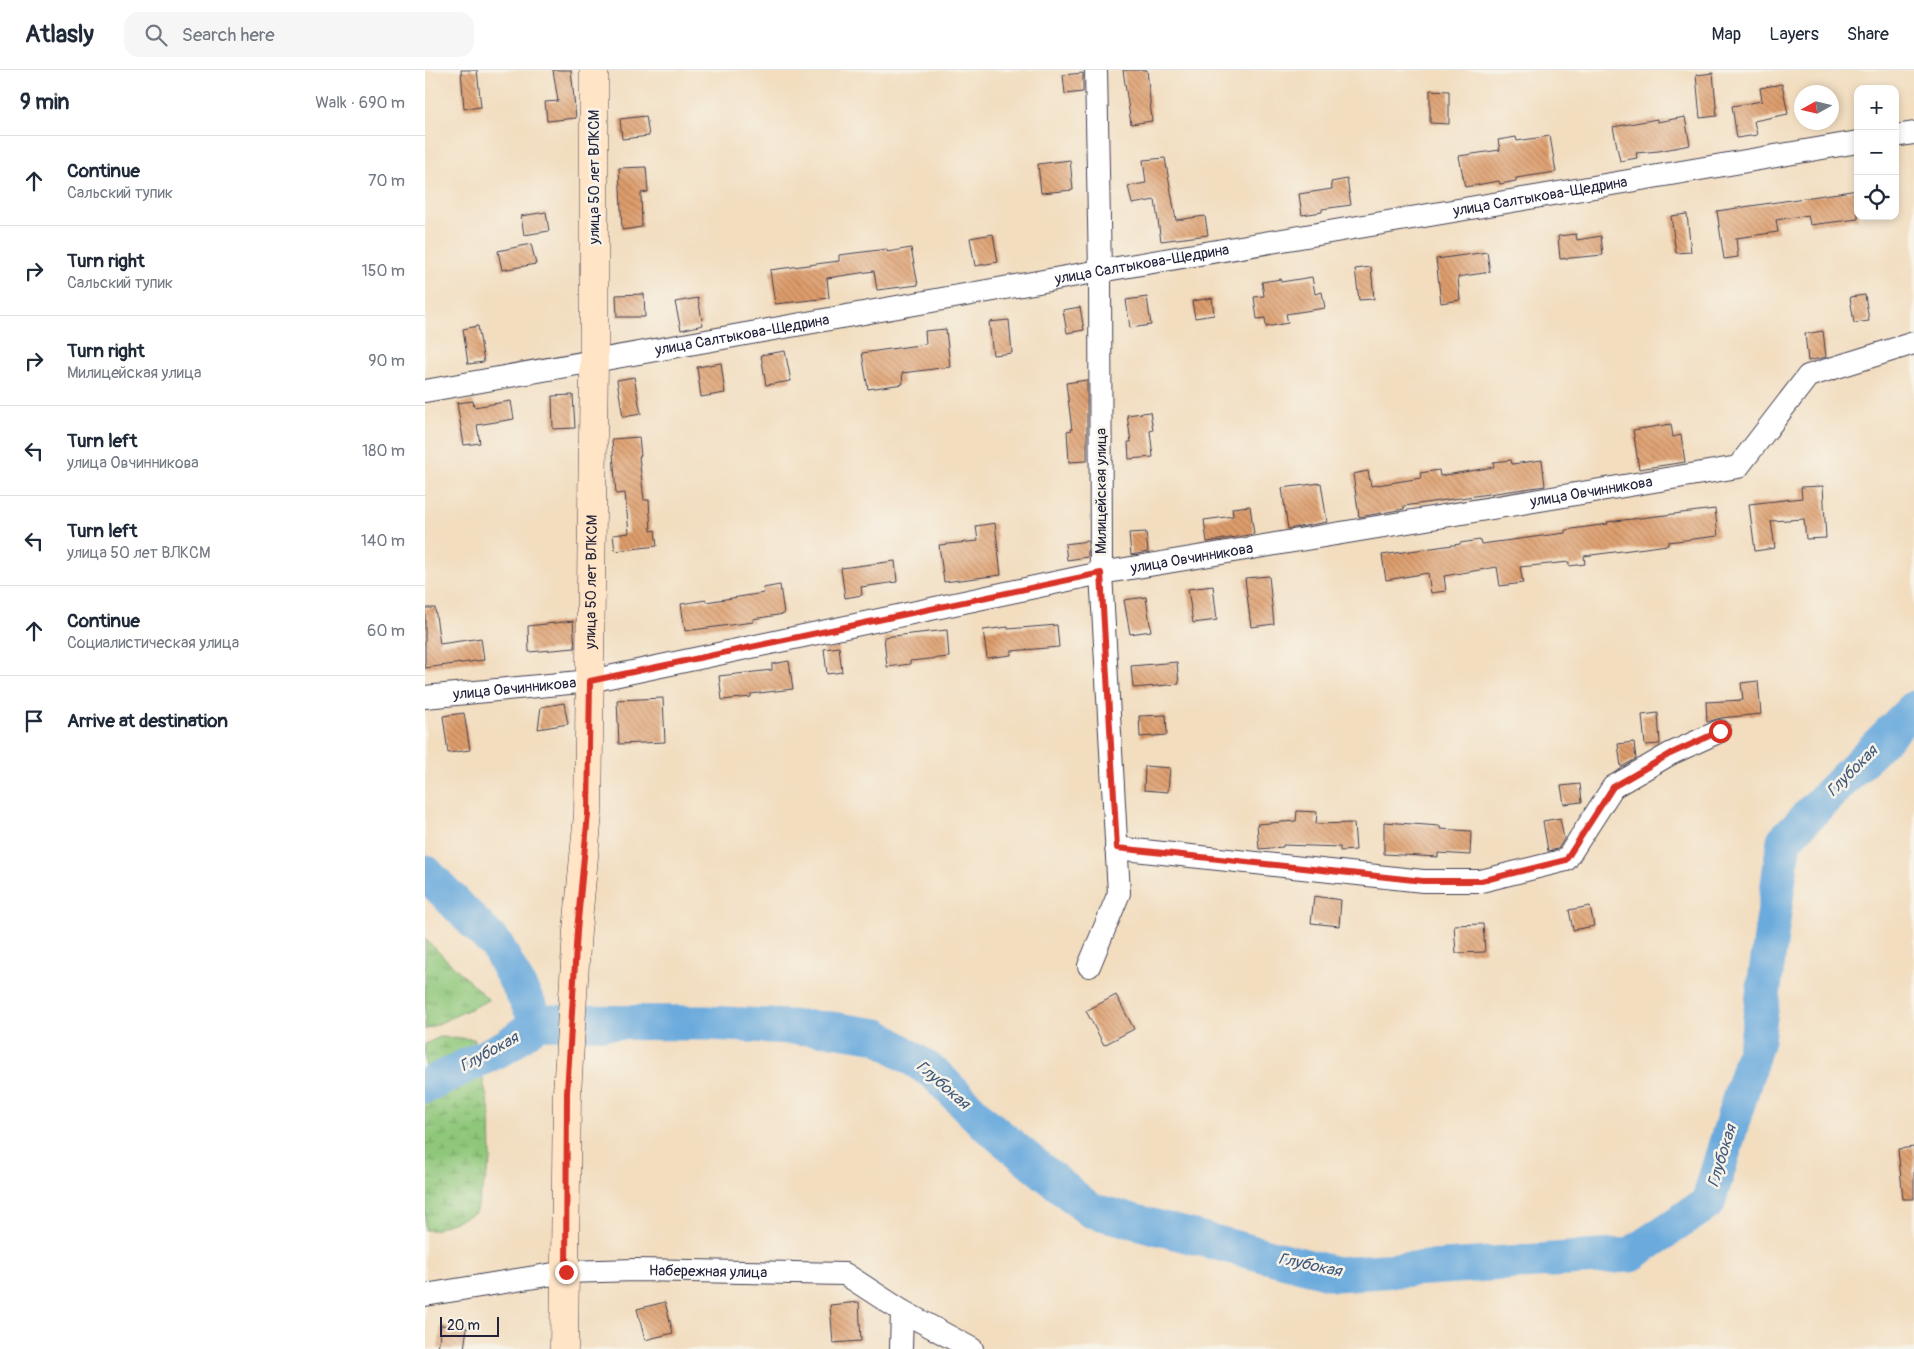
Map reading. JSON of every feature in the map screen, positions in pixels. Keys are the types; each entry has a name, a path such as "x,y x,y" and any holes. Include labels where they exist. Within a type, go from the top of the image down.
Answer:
{"main road":[{"name":"улица 50 лет ВЛКСМ","path":"564,1349 567,1093 577,931 588,814 594,361 594,70"}],"street":[{"name":"Милицейская улица","path":"1089,966 1119,893 1101,573 1100,271 1096,70"},
{"path":"1899,135 1914,133"},
{"name":"улица Салтыкова-Щедрина","path":"425,391 1100,271 1854,143"},
{"name":"улица Овчинникова","path":"425,697 590,681 1101,573 1738,467 1808,376 1914,343"},
{"path":"1117,848 1423,881 1481,881 1566,860 1613,787 1670,754 1720,731"},
{"name":"Набережная улица","path":"425,1295 566,1272 636,1270 845,1274 901,1312 971,1349"},
{"path":"901,1312 901,1349"}],"green space":[{"path":"425,939 489,1000 425,1030"},
{"path":"440,1037 474,1039 490,1112 491,1161 475,1213 434,1230 425,1230 425,1044"}],"building":[{"path":"461,70 477,70 481,107 464,109"},
{"path":"553,70 571,70 576,118 547,121 545,102 558,101"},
{"path":"1123,70 1147,70 1152,121 1131,124"},
{"path":"1083,73 1083,92 1065,94 1063,75"},
{"path":"1713,73 1717,116 1700,118 1696,75"},
{"path":"1782,84 1788,114 1754,121 1757,135 1737,138 1732,106 1762,101 1760,88"},
{"path":"1430,90 1449,91 1449,124 1430,123"},
{"path":"646,116 649,136 622,139 620,119"},
{"path":"1685,117 1690,145 1636,153 1637,158 1620,161 1613,127 1657,119 1657,122"},
{"path":"1550,136 1556,172 1516,178 1516,181 1500,184 1499,181 1465,187 1459,156 1500,150 1498,140 1516,137 1517,141"},
{"path":"1165,158 1176,220 1205,216 1208,235 1161,241 1155,200 1132,204 1128,186 1146,183 1143,160"},
{"path":"1070,160 1073,190 1041,193 1038,164"},
{"path":"646,167 648,192 641,193 642,227 622,230 619,168"},
{"path":"1347,179 1351,205 1322,209 1322,212 1302,215 1299,194 1332,189 1331,182"},
{"path":"1854,191 1854,220 1810,225 1808,215 1776,220 1778,232 1736,238 1738,257 1724,259 1717,211"},
{"path":"546,212 549,231 524,235 521,216"},
{"path":"1687,214 1691,252 1676,253 1671,216"},
{"path":"993,234 998,262 975,266 970,238"},
{"path":"1576,234 1577,240 1601,236 1603,255 1560,259 1558,236"},
{"path":"531,244 536,264 502,270 498,251"},
{"path":"911,248 918,285 877,290 874,271 827,278 829,298 775,304 770,270 839,261 839,255 887,249 887,252"},
{"path":"1487,252 1490,272 1458,277 1460,300 1441,303 1436,259"},
{"path":"1371,267 1374,299 1359,300 1355,269"},
{"path":"1312,277 1315,294 1322,292 1325,308 1286,314 1288,323 1266,327 1265,318 1257,319 1254,297 1264,296 1262,282 1281,279 1281,282"},
{"path":"644,294 645,317 617,317 616,295"},
{"path":"1865,295 1869,321 1854,323 1850,297"},
{"path":"1147,297 1151,325 1130,328 1126,300"},
{"path":"698,298 703,325 681,330 675,302"},
{"path":"1212,298 1214,315 1195,318 1192,301"},
{"path":"1080,307 1084,330 1067,333 1063,310"},
{"path":"1009,320 1012,353 993,355 989,322"},
{"path":"478,326 484,362 468,364 463,329"},
{"path":"946,329 950,367 902,373 903,384 868,389 862,353 926,344 925,331"},
{"path":"1823,331 1826,357 1808,361 1805,334"},
{"path":"785,351 791,381 766,385 761,355"},
{"path":"721,363 725,393 701,397 697,367"},
{"path":"634,377 641,414 623,417 617,380"},
{"path":"1087,380 1087,461 1069,462 1067,431 1072,430 1066,383"},
{"path":"573,395 575,428 553,429 552,396"},
{"path":"473,401 474,407 511,401 514,419 477,425 480,443 464,445 457,403"},
{"path":"1150,412 1153,430 1150,431 1153,457 1129,459 1128,442 1131,442 1127,415"},
{"path":"1671,424 1673,437 1681,435 1685,462 1639,469 1633,430"},
{"path":"639,437 641,456 639,456 644,500 649,500 651,531 655,530 657,546 615,551 613,535 629,533 625,493 616,494 612,439"},
{"path":"1511,460 1512,464 1542,460 1545,486 1404,506 1404,509 1359,517 1353,474 1368,471 1371,486 1421,478 1420,473 1439,470 1440,476 1494,467 1493,462"},
{"path":"1321,483 1327,522 1288,529 1282,488"},
{"path":"1823,486 1826,538 1806,539 1804,519 1771,521 1775,548 1755,551 1749,504 1802,498 1801,487"},
{"path":"1250,506 1254,534 1207,542 1204,520 1233,516 1232,508"},
{"path":"1715,509 1718,536 1668,542 1668,545 1584,556 1585,564 1569,566 1569,562 1520,567 1523,583 1500,586 1497,567 1444,576 1446,591 1431,593 1428,573 1386,580 1382,555 1480,540 1481,544 1565,533 1565,530 1608,524 1607,522"},
{"path":"995,523 1001,575 944,582 939,545 978,541 976,526"},
{"path":"1146,532 1148,552 1131,555 1129,533"},
{"path":"1088,541 1088,557 1067,560 1065,544"},
{"path":"895,561 897,582 861,587 862,595 845,598 841,568"},
{"path":"1269,576 1274,624 1251,627 1245,578"},
{"path":"780,585 784,614 753,619 753,622 685,631 681,604 764,593 763,588"},
{"path":"1213,586 1217,620 1193,623 1188,589"},
{"path":"1146,597 1151,631 1130,634 1124,600"},
{"path":"425,608 435,608 440,644 481,638 484,660 425,668"},
{"path":"573,621 575,648 529,652 528,626"},
{"path":"1057,625 1059,647 1011,651 1011,655 987,658 983,630"},
{"path":"947,630 949,657 910,661 910,664 887,667 884,637"},
{"path":"839,647 842,672 827,674 824,649"},
{"path":"789,661 793,689 722,700 719,676 772,670 772,664"},
{"path":"1177,662 1179,684 1133,688 1131,666"},
{"path":"1758,681 1761,714 1721,718 1707,722 1706,702 1743,700 1741,683"},
{"path":"663,698 665,742 619,744 617,700"},
{"path":"564,703 568,724 538,729 541,707"},
{"path":"464,713 470,750 448,753 443,716"},
{"path":"1658,713 1660,744 1645,745 1642,715"},
{"path":"1166,715 1167,735 1140,737 1139,716"},
{"path":"1634,742 1636,759 1621,767 1618,744"},
{"path":"1145,766 1170,768 1168,792 1144,790"},
{"path":"1580,784 1582,802 1564,804 1561,786"},
{"path":"1297,811 1317,812 1316,824 1354,823 1356,850 1340,851 1340,847 1283,845 1283,847 1259,849 1257,824 1296,821"},
{"path":"1560,818 1564,839 1558,849 1548,851 1543,821"},
{"path":"1384,822 1440,826 1440,829 1471,831 1470,855 1438,853 1438,857 1384,854"},
{"path":"1314,896 1341,900 1339,926 1311,923"},
{"path":"1590,906 1594,926 1573,930 1569,910"},
{"path":"1483,924 1485,952 1456,953 1454,925"},
{"path":"1116,995 1134,1029 1104,1045 1086,1011"},
{"path":"1914,1147 1914,1199 1903,1199 1898,1149"},
{"path":"665,1302 673,1333 645,1340 637,1309"},
{"path":"859,1302 861,1341 833,1343 830,1305"},
{"path":"441,1325 467,1328 464,1349 438,1349"}],"waterway":[{"name":"Глубокая","path":"425,1086 507,1046 538,1022 707,1023 832,1029 878,1036 934,1073 984,1123 1090,1210 1336,1274 1630,1255 1708,1203 1757,1040 1784,840 1914,708"},
{"path":"425,872 497,946 538,1022"}],"route":[{"path":"566,1272 567,1093 577,931 588,814 590,681 1101,573 1117,848 1423,881 1481,881 1566,860 1613,787 1670,754 1720,731"}]}
